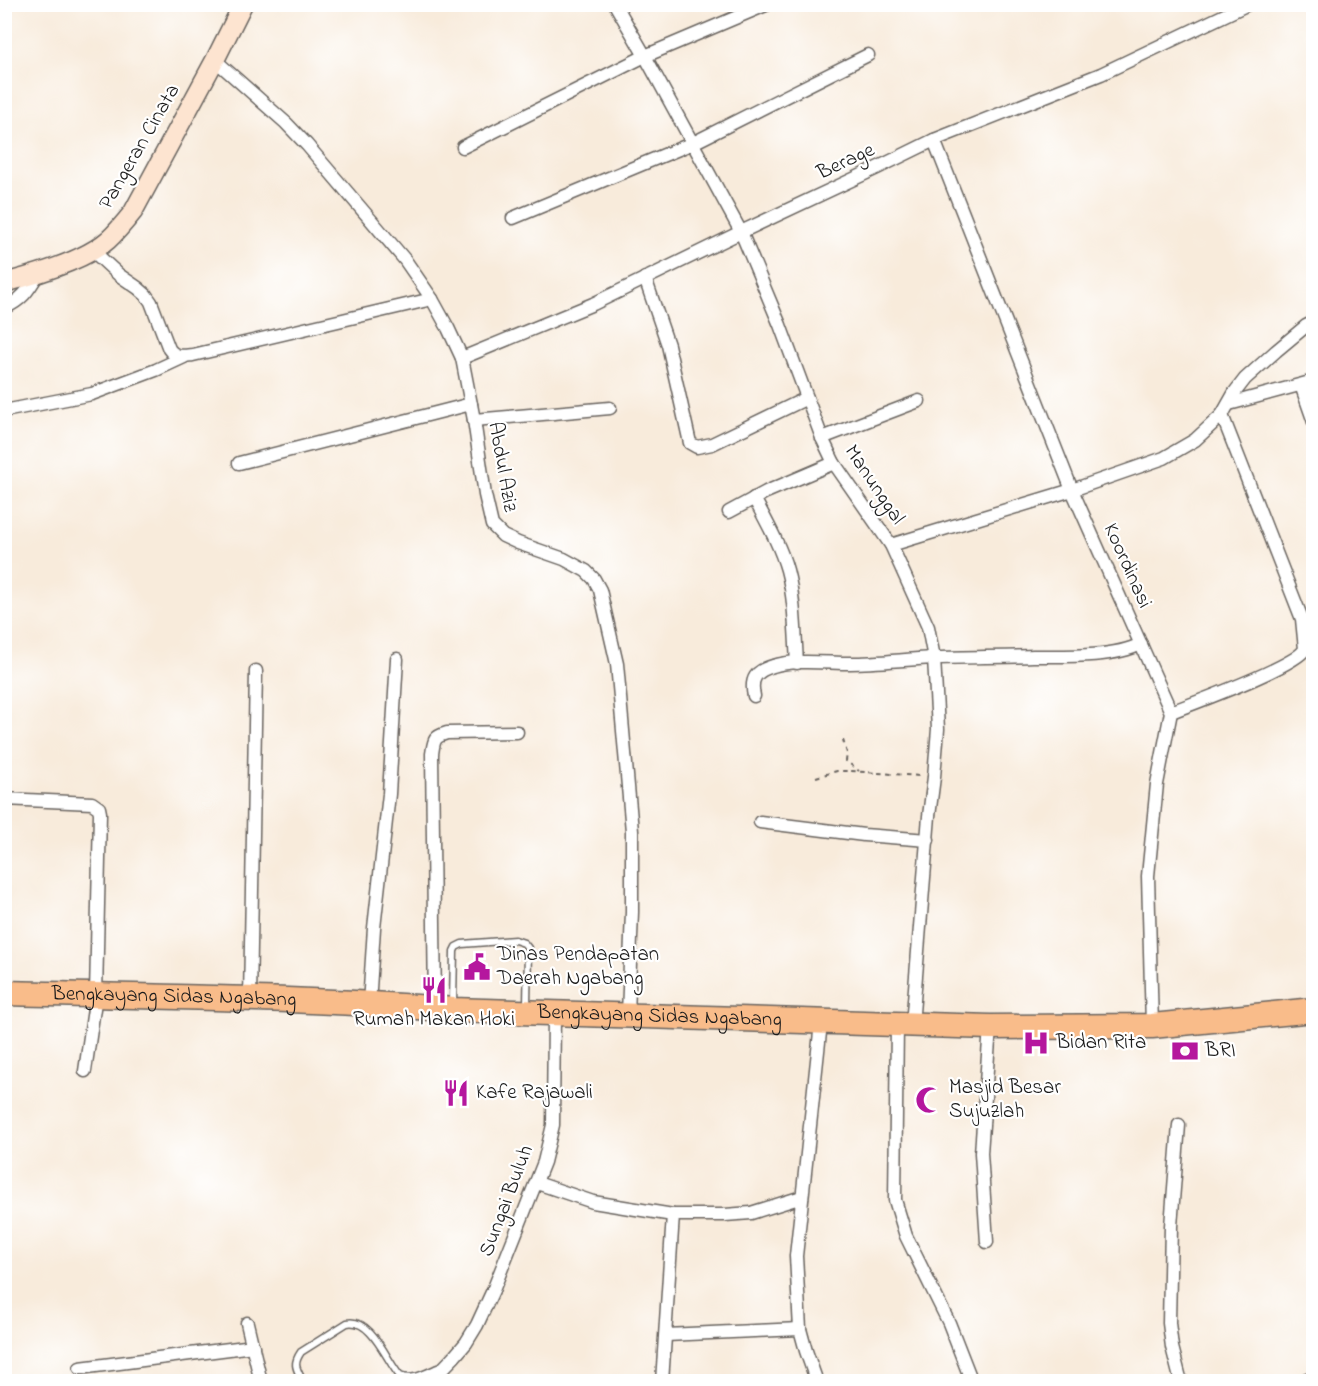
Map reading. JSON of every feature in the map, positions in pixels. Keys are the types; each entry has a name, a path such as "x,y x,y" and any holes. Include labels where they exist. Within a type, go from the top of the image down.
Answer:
{"highway":[{"name":"Bengkayang Sidas Ngabang","path":"4,993 250,999 444,1009 990,1027 1152,1026 1314,1010"}],"street":[{"name":"Pangeran Cinata","path":"4,283 38,274 93,251 108,240 133,212 243,4"},
{"name":"Manunggal","path":"615,4 741,232 834,463 891,545 928,627 934,658 938,729 928,840 904,1025 895,1200 906,1236 949,1323 972,1382"},
{"path":"463,147 645,56 768,4"},
{"name":"Berage","path":"462,358 593,304 934,140 1101,74 1243,6"},
{"path":"513,218 693,143 868,55"},
{"name":"Abdul Aziz","path":"215,60 286,123 307,145 405,260 432,299 462,358 492,525 503,536 564,559 586,572 594,579 600,590 617,664 632,831 628,1014"},
{"name":"Koordinasi","path":"934,140 1072,490 1171,712"},
{"path":"93,251 119,275 146,295 151,302 169,349 174,356 187,356"},
{"path":"4,308 21,298 38,274"},
{"path":"645,278 668,345 690,443 697,447 712,444 807,398"},
{"path":"4,411 92,394 187,356 432,299"},
{"path":"891,545 1072,490 1164,458 1195,440 1226,409 1245,379 1306,326 1314,322"},
{"path":"1226,409 1307,383 1314,422"},
{"path":"822,438 920,401"},
{"path":"239,463 471,404"},
{"path":"474,420 610,408"},
{"path":"1152,1026 1148,876 1157,784 1171,712 1269,672 1297,657 1305,649 1308,618 1226,409"},
{"path":"729,512 754,498 834,463"},
{"path":"754,498 776,541 787,571 791,591 797,663"},
{"path":"754,696 752,680 756,675 772,666 934,658 1078,655 1118,651 1141,644"},
{"path":"369,1004 374,928 389,794 397,659"},
{"path":"250,999 256,670"},
{"path":"444,1009 432,754 435,738 447,733 517,732"},
{"path":"4,799 92,803 99,808 96,995 85,1071"},
{"path":"760,822 853,834 928,840"},
{"name":"Sungai Buluh","path":"430,1382 466,1343 486,1307 537,1183 553,1125 554,1013"},
{"path":"817,1382 800,1329 796,1256 821,1023"},
{"path":"987,1242 981,1153 990,1027"},
{"path":"1179,1125 1171,1226 1169,1323 1180,1382"},
{"path":"537,1183 593,1202 673,1215 751,1213 802,1197"},
{"path":"662,1382 673,1215"},
{"path":"247,1323 261,1382"},
{"path":"666,1335 800,1329"},
{"path":"80,1368 253,1346"}],"lane":[{"path":"444,1009 456,947 462,944 514,940 524,943 528,948 527,1012"},
{"path":"303,1382 295,1364 301,1352 347,1323 353,1322 370,1331 397,1372 405,1378 417,1377 449,1363"}],"path":[{"path":"843,740 847,753 846,761 859,771"},
{"path":"816,777 837,771 859,771 934,777"}],"place":[{"name":"Dinas Pendapatan Daerah Ngabang","path":"477,967"},
{"name":"Rumah Makan Hoki","path":"434,990"},
{"name":"Bidan Rita","path":"1036,1043"},
{"name":"BRI","path":"1185,1051"},
{"name":"Kafe Rajawali","path":"456,1093"},
{"name":"Masjid Besar Sujuzlah","path":"929,1100"}]}
